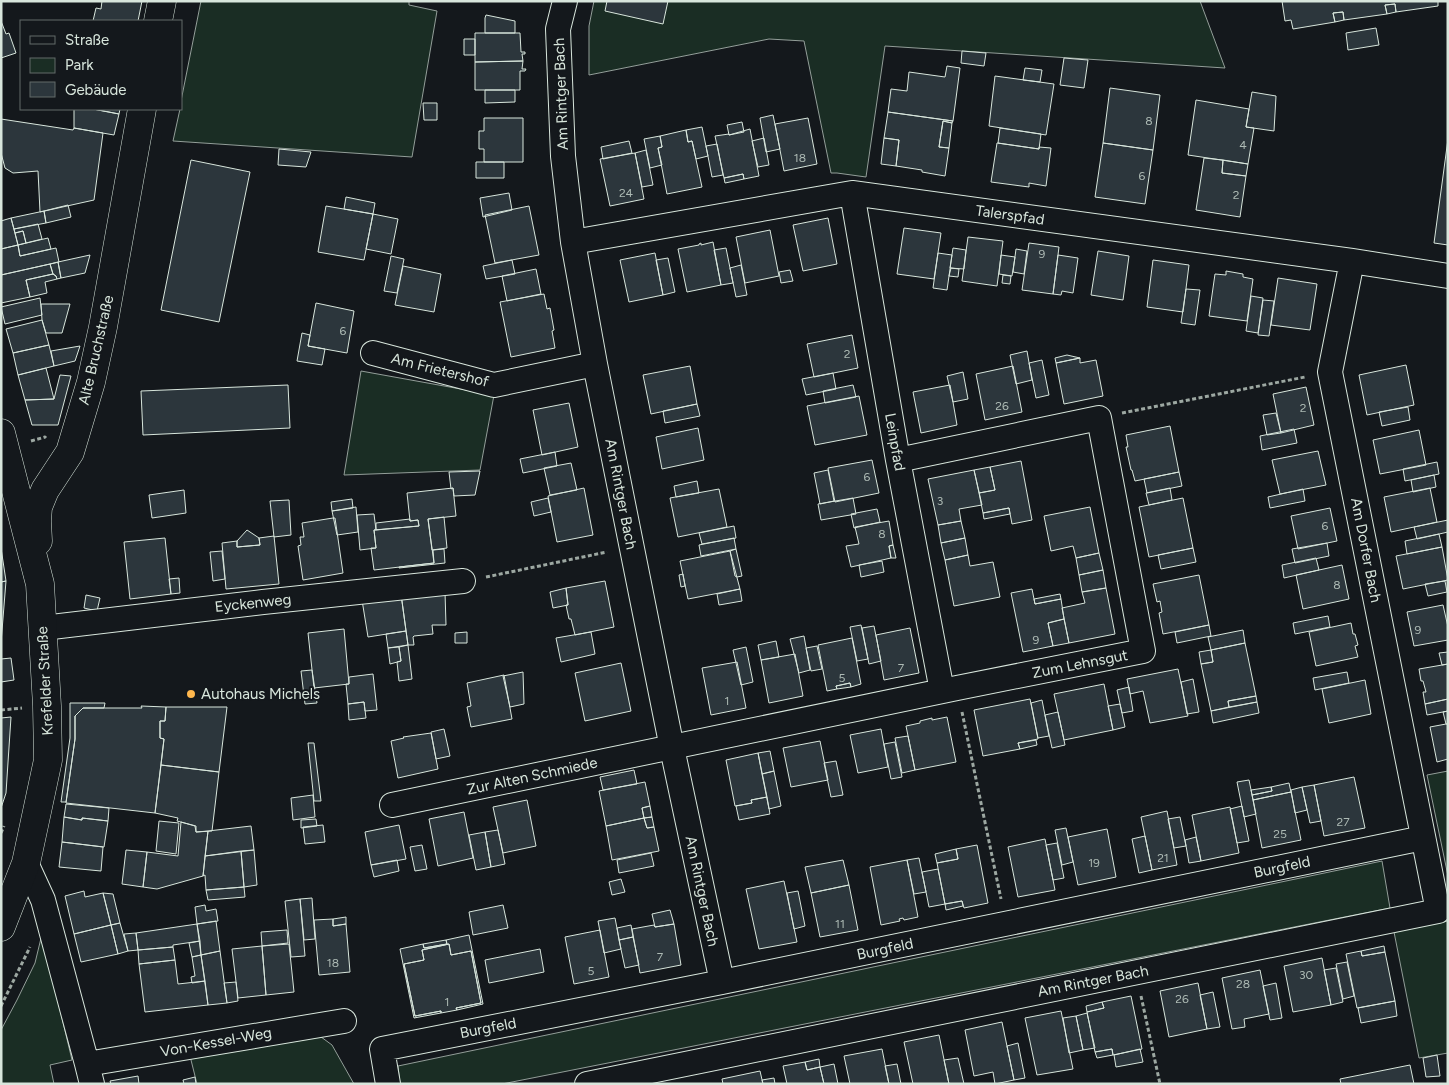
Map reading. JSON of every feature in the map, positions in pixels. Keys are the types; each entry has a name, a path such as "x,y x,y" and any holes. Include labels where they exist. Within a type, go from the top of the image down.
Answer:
{"main road":[{"path":"158,20 162,1"},
{"name":"Alte Bruchstraße","path":"40,584 38,507 45,490 70,452 91,382 103,327 142,110"},
{"name":"Krefelder Straße","path":"1,433 40,584 48,706 48,760 26,863 1,927"}],"street":[{"name":"Am Rintger Bach","path":"564,1 558,29 562,137 573,242 672,748 722,982"},
{"name":"Talerspfad","path":"573,242 852,193 1352,261 1448,276"},
{"name":"Leinpfad","path":"852,193 898,460 949,689"},
{"name":"Am Dorfer Bach","path":"1352,261 1330,372 1424,838"},
{"name":"Am Frietershof","path":"373,353 494,385 596,364"},
{"path":"898,460 1099,418"},
{"name":"Zum Lehnsgut","path":"672,748 949,689 1143,651 1099,418"},
{"name":"Eyckenweg","path":"43,628 463,581"},
{"name":"Zur Alten Schmiede","path":"392,805 672,748"},
{"name":"Am Rintger Bach","path":"587,1084 1438,912 1424,838"},
{"name":"Burgfeld","path":"388,1084 382,1049 722,982 1424,838"},
{"name":"Von-Kessel-Weg","path":"26,863 43,900 90,1074 344,1021"}],"path":[{"path":"1099,418 1330,372"},
{"path":"463,581 632,547"},
{"path":"949,689 1006,924"},
{"path":"1136,973 1160,1084"}],"green space":[{"path":"201,1 409,1 409,5 437,11 412,157 173,141 180,110 182,110 182,96"},
{"path":"594,1 1200,1 1225,68 885,46 866,177 831,173 804,41 769,39 589,75 589,26"},
{"path":"361,371 494,395 480,470 344,475"},
{"path":"1448,771 1448,876 1427,775"},
{"path":"1382,861 1390,908 502,1084 400,1084 398,1066"},
{"path":"1448,921 1448,1053 1419,1058 1394,932"},
{"path":"42,934 72,1060 50,1065 54,1084 1,1084 1,1030 35,963"},
{"path":"313,1031 332,1045 354,1084 197,1084 190,1056"}],"building":[{"path":"102,1 142,1 138,20 93,20 96,8 101,9"},
{"path":"607,1 668,1 663,24 605,11"},
{"path":"1282,1 1438,1 1438,6 1396,12 1395,4 1385,5 1387,14 1344,20 1343,12 1333,13 1335,22 1293,29 1291,20 1285,21"},
{"path":"1395,4 1396,12 1387,14 1385,5"},
{"path":"1343,12 1344,20 1335,22 1333,13"},
{"path":"486,15 515,21 515,33 485,33"},
{"path":"1,21 6,34 9,33 16,53 1,58"},
{"path":"1376,28 1379,45 1348,50 1346,33"},
{"path":"475,33 520,33 521,52 525,52 525,54 522,54 523,61 475,62"},
{"path":"464,39 475,39 475,55 464,55"},
{"path":"962,51 986,53 984,66 961,63"},
{"path":"1064,58 1088,60 1084,88 1060,85"},
{"path":"523,61 522,69 526,69 525,71 520,71 520,90 475,90 475,62"},
{"path":"947,66 960,68 953,121 888,112 891,89 907,91 909,72 945,77"},
{"path":"1025,68 1042,70 1040,82 1023,80"},
{"path":"995,76 1054,84 1046,135 989,126"},
{"path":"1110,88 1160,95 1153,150 1103,143"},
{"path":"485,90 515,90 515,102 485,103"},
{"path":"1252,92 1276,96 1274,131 1246,127"},
{"path":"1196,100 1249,109 1246,127 1254,128 1248,164 1188,155"},
{"path":"423,103 437,103 437,120 424,120"},
{"path":"74,110 98,110 119,114 114,135 74,128"},
{"path":"98,110 120,110 119,114"},
{"path":"888,112 953,121 952,123 943,121 939,147 949,148 945,176 896,166 899,140 884,138"},
{"path":"773,115 780,149 766,152 760,118"},
{"path":"484,118 523,118 523,162 484,162 484,149 479,149 479,131 484,131"},
{"path":"808,118 817,164 784,171 775,124"},
{"path":"1,119 103,133 94,200 40,212 38,171 13,173 5,168 1,153"},
{"path":"943,121 952,123 949,148 939,147"},
{"path":"742,122 744,132 729,135 727,125"},
{"path":"702,127 708,156 696,159 692,141 688,142 686,130"},
{"path":"1000,128 1041,134 1039,149 998,143"},
{"path":"750,129 759,176 744,179 743,174 724,178 715,136 729,135"},
{"path":"686,130 688,142 692,141 702,187 667,194 658,148 662,147 660,136"},
{"path":"660,136 662,147 658,148 662,165 650,168 644,139"},
{"path":"764,138 769,165 758,167 752,141"},
{"path":"884,138 899,140 896,166 881,164"},
{"path":"1448,139 1448,245 1434,243"},
{"path":"629,141 632,153 603,159 601,147"},
{"path":"997,143 1039,149 1039,147 1051,148 1046,186 1029,183 1029,187 991,182"},
{"path":"1103,143 1153,150 1145,204 1095,197"},
{"path":"717,144 723,175 712,177 706,146"},
{"path":"279,149 311,152 306,167 278,165"},
{"path":"646,150 653,185 642,187 635,153"},
{"path":"635,153 644,199 610,206 600,159"},
{"path":"1204,158 1223,160 1222,173 1246,176 1240,217 1196,210"},
{"path":"191,160 250,172 219,322 161,310"},
{"path":"1223,160 1248,164 1246,176 1222,173"},
{"path":"476,162 504,162 504,178 476,178"},
{"path":"743,174 744,179 725,183 724,178"},
{"path":"509,193 512,210 483,217 480,198"},
{"path":"346,197 375,203 373,214 344,209"},
{"path":"68,205 71,217 46,223 44,211"},
{"path":"326,206 373,214 364,260 318,252"},
{"path":"529,206 539,255 495,263 485,215"},
{"path":"44,211 46,223 14,229 11,218"},
{"path":"373,214 398,219 391,254 366,249"},
{"path":"11,218 18,245 1,249 1,221"},
{"path":"828,218 837,264 803,271 793,225"},
{"path":"38,224 42,239 26,243 23,231 15,233 14,229"},
{"path":"904,228 941,233 934,279 897,274"},
{"path":"770,230 779,276 745,283 736,237"},
{"path":"23,231 26,243 18,245 15,233"},
{"path":"968,237 1003,241 997,286 962,281"},
{"path":"48,238 51,249 20,256 18,245"},
{"path":"713,242 721,285 687,292 678,249"},
{"path":"1029,243 1059,247 1053,294 1022,290"},
{"path":"18,245 20,256 56,248 59,262 1,275 1,249"},
{"path":"726,248 733,283 721,285 714,250"},
{"path":"953,248 966,250 964,269 950,268"},
{"path":"1016,249 1027,251 1024,274 1013,272"},
{"path":"1098,251 1129,256 1123,300 1091,295"},
{"path":"655,253 663,295 629,302 620,260"},
{"path":"938,253 952,255 947,290 933,288"},
{"path":"90,255 85,273 61,278 58,262"},
{"path":"1001,255 1015,257 1012,276 999,274"},
{"path":"1058,255 1078,258 1073,293 1062,291 1061,295 1053,294"},
{"path":"391,256 404,259 397,293 384,291"},
{"path":"668,258 675,292 663,295 656,260"},
{"path":"512,260 515,274 486,279 483,266"},
{"path":"1153,260 1189,265 1183,312 1147,307"},
{"path":"58,262 61,278 57,279 53,274 50,264"},
{"path":"50,264 53,274 26,280 30,297 1,303 1,275"},
{"path":"741,265 747,295 736,297 730,268"},
{"path":"403,266 441,274 434,312 395,305"},
{"path":"951,268 959,269 958,277 949,276"},
{"path":"536,269 541,294 507,301 502,276"},
{"path":"790,270 793,281 781,283 779,272"},
{"path":"1226,271 1243,274 1243,277 1253,279 1247,321 1209,316 1215,274 1226,275"},
{"path":"53,274 57,279 45,282 47,293 30,297 26,280"},
{"path":"1003,275 1011,276 1010,284 1002,283"},
{"path":"1278,278 1317,284 1310,330 1271,325"},
{"path":"1186,289 1200,290 1195,325 1181,323"},
{"path":"544,294 547,309 550,308 555,348 511,357 500,302"},
{"path":"1251,296 1263,298 1258,333 1246,331"},
{"path":"40,298 42,315 5,324 1,307"},
{"path":"1263,300 1274,301 1269,336 1258,335"},
{"path":"316,303 354,311 347,353 308,346"},
{"path":"41,304 70,304 62,333 46,333 42,320"},
{"path":"42,320 49,345 13,353 6,329"},
{"path":"302,333 310,335 308,346 325,349 322,365 297,361"},
{"path":"852,335 858,368 814,377 807,344"},
{"path":"49,345 54,366 18,375 13,353"},
{"path":"80,346 75,361 54,366 51,351"},
{"path":"1027,351 1032,380 1016,384 1010,355"},
{"path":"1067,355 1080,358 1056,363 1055,358"},
{"path":"1080,358 1080,363 1096,360 1103,396 1064,404 1056,363"},
{"path":"1042,360 1049,395 1036,398 1029,363"},
{"path":"1406,365 1414,405 1367,415 1359,375"},
{"path":"690,366 697,404 651,414 643,375"},
{"path":"1013,366 1022,412 985,420 976,374"},
{"path":"46,368 54,399 25,400 18,375"},
{"path":"963,372 968,399 953,402 947,376"},
{"path":"833,373 836,389 806,395 802,379"},
{"path":"60,375 71,376 58,425 32,425 25,400 54,399"},
{"path":"288,385 290,428 143,435 141,391"},
{"path":"853,385 856,397 825,403 823,391"},
{"path":"950,385 957,425 921,433 913,392"},
{"path":"1306,387 1314,425 1281,433 1273,394"},
{"path":"859,396 867,435 815,445 807,406"},
{"path":"569,403 578,447 542,455 533,410"},
{"path":"697,404 700,416 665,423 663,411"},
{"path":"1408,407 1410,420 1382,426 1379,412"},
{"path":"1276,413 1281,433 1267,435 1263,415"},
{"path":"1170,426 1179,472 1135,481 1126,447 1128,447 1126,435"},
{"path":"698,428 704,460 662,469 656,437"},
{"path":"1294,429 1297,443 1262,450 1260,436"},
{"path":"1419,430 1426,465 1380,474 1373,440"},
{"path":"1318,451 1326,485 1280,494 1272,460"},
{"path":"555,452 557,466 523,473 520,459"},
{"path":"872,460 879,493 835,502 828,468"},
{"path":"1021,461 1032,520 1012,524 1009,508 983,513 979,493 995,490 990,467"},
{"path":"1437,462 1439,474 1405,481 1403,469"},
{"path":"571,463 577,490 550,495 544,468"},
{"path":"990,467 995,490 979,493 974,470"},
{"path":"828,470 834,501 820,504 814,473"},
{"path":"974,470 982,505 959,509 961,521 938,525 928,479"},
{"path":"480,471 475,495 454,496 453,488 451,489 449,472"},
{"path":"1179,472 1182,486 1147,493 1144,479"},
{"path":"1434,475 1436,487 1413,492 1411,480"},
{"path":"697,481 699,493 676,497 674,486"},
{"path":"453,488 456,516 428,519 434,563 374,570 371,548 376,548 374,530 419,526 418,520 410,521 407,493"},
{"path":"584,488 593,535 557,542 548,496"},
{"path":"1170,488 1172,500 1149,505 1146,493"},
{"path":"1430,488 1437,522 1391,532 1384,497"},
{"path":"719,489 727,527 678,537 670,498"},
{"path":"1303,489 1305,501 1270,508 1268,497"},
{"path":"184,490 186,513 152,518 149,495"},
{"path":"548,498 551,512 534,516 531,502"},
{"path":"853,498 856,514 821,520 818,504"},
{"path":"1183,498 1193,548 1149,557 1139,507"},
{"path":"352,499 353,508 332,511 331,502"},
{"path":"289,500 291,535 274,537 270,501"},
{"path":"356,507 358,532 337,535 332,511"},
{"path":"1090,507 1099,553 1076,558 1073,546 1051,551 1044,516"},
{"path":"1009,508 1010,514 984,519 983,513"},
{"path":"1330,508 1337,541 1298,549 1291,516"},
{"path":"877,509 880,522 854,528 851,514"},
{"path":"374,514 376,548 360,550 357,515"},
{"path":"444,517 447,548 432,550 428,519"},
{"path":"335,518 343,573 303,580 298,546 301,545 300,537 304,537 302,523"},
{"path":"410,519 410,521 418,520 419,526 376,530 376,523"},
{"path":"1448,520 1448,532 1417,539 1414,527"},
{"path":"889,521 893,545 889,546 891,558 851,567 846,546 859,544 855,527"},
{"path":"961,521 965,538 941,543 938,525"},
{"path":"734,526 736,538 702,544 699,533"},
{"path":"247,530 259,538 260,545 237,547 237,541"},
{"path":"1439,534 1442,547 1407,554 1405,541"},
{"path":"274,536 279,584 226,589 222,543 237,541 237,547 260,545 259,538"},
{"path":"165,538 171,594 130,599 124,542"},
{"path":"734,538 736,549 701,556 699,545"},
{"path":"965,538 968,555 945,560 941,543"},
{"path":"1327,543 1329,556 1295,563 1292,549"},
{"path":"893,545 896,558 891,558 889,546"},
{"path":"1442,547 1448,580 1403,589 1396,556"},
{"path":"1,548 6,581 1,582"},
{"path":"1193,548 1196,562 1161,569 1158,555"},
{"path":"444,549 445,563 399,568 434,563 433,550"},
{"path":"736,549 742,576 737,577 735,576 730,551"},
{"path":"222,551 225,579 213,581 210,552"},
{"path":"730,551 740,589 688,599 680,561"},
{"path":"1099,553 1103,570 1079,575 1076,558"},
{"path":"968,555 970,566 993,562 1000,597 954,606 945,560"},
{"path":"1316,558 1319,570 1284,578 1282,565"},
{"path":"882,561 884,572 861,577 859,565"},
{"path":"1342,565 1349,599 1303,609 1296,575"},
{"path":"1103,570 1106,588 1082,592 1079,575"},
{"path":"683,574 685,586 681,587 679,575"},
{"path":"1199,575 1209,625 1163,634 1159,613 1162,612 1160,601 1157,602 1153,584"},
{"path":"179,578 180,593 171,594 169,579"},
{"path":"6,581 1,643 1,582"},
{"path":"605,581 614,627 575,635 566,605 568,605 566,588"},
{"path":"1445,581 1447,592 1428,596 1425,584"},
{"path":"566,588 568,605 553,608 550,592"},
{"path":"1106,588 1115,634 1069,643 1062,608 1085,603 1082,592"},
{"path":"740,589 742,601 719,605 717,594"},
{"path":"1032,589 1035,604 1061,599 1064,619 1048,623 1053,646 1023,652 1011,593"},
{"path":"445,592 446,625 432,625 433,634 414,636 414,645 408,645 401,594"},
{"path":"401,594 406,631 368,637 362,600"},
{"path":"1060,594 1061,599 1035,604 1034,599"},
{"path":"86,595 100,598 97,611 84,608"},
{"path":"1443,605 1448,627 1448,640 1414,646 1407,612"},
{"path":"1328,616 1330,627 1295,634 1293,623"},
{"path":"1064,619 1069,643 1053,646 1048,623"},
{"path":"1351,623 1358,645 1355,646 1358,657 1316,666 1309,632"},
{"path":"861,625 868,659 857,661 850,627"},
{"path":"1209,625 1211,636 1177,643 1175,632"},
{"path":"874,626 881,661 869,664 862,628"},
{"path":"910,628 919,673 884,680 876,635"},
{"path":"344,629 349,684 314,688 308,633"},
{"path":"1243,630 1245,643 1211,650 1208,637"},
{"path":"406,631 408,645 388,648 386,634"},
{"path":"467,632 467,643 455,643 455,633"},
{"path":"591,632 595,654 561,662 556,638"},
{"path":"804,636 810,670 799,673 790,639"},
{"path":"852,638 861,684 851,687 850,683 836,686 837,689 827,691 818,645"},
{"path":"776,641 779,657 761,660 758,645"},
{"path":"1245,643 1256,696 1228,701 1229,707 1211,711 1201,664 1213,662 1211,650"},
{"path":"408,645 412,679 399,681 397,662 401,661 399,647"},
{"path":"817,646 822,669 811,671 806,648"},
{"path":"399,647 401,661 390,664 388,648"},
{"path":"746,647 753,682 741,685 733,650"},
{"path":"1211,650 1213,662 1201,664 1199,652"},
{"path":"1448,652 1448,664 1442,665 1439,653"},
{"path":"795,654 803,696 769,703 761,660"},
{"path":"11,658 14,680 1,682 1,659"},
{"path":"737,662 746,708 711,715 702,668"},
{"path":"621,663 631,711 585,721 575,673"},
{"path":"1448,664 1448,699 1425,704 1423,692 1426,692 1423,681 1421,681 1419,669"},
{"path":"1178,669 1188,716 1150,723 1143,691 1130,694 1127,679"},
{"path":"312,670 317,703 305,704 301,671"},
{"path":"523,672 524,704 510,707 503,676"},
{"path":"1347,672 1349,683 1315,690 1313,678"},
{"path":"373,674 377,710 365,711 364,702 348,704 346,684 349,684 349,677"},
{"path":"504,675 512,719 471,727 467,707 471,706 467,683"},
{"path":"1193,679 1199,712 1187,714 1181,682"},
{"path":"1365,680 1371,714 1329,723 1322,689"},
{"path":"850,683 851,687 837,689 836,686"},
{"path":"1104,684 1113,730 1064,740 1054,694"},
{"path":"1129,687 1133,711 1122,713 1117,690"},
{"path":"1256,696 1257,702 1229,707 1228,701"},
{"path":"1030,699 1038,739 1018,743 1020,749 983,756 974,710"},
{"path":"1448,699 1448,711 1427,715 1425,704"},
{"path":"1042,700 1049,736 1038,738 1031,703"},
{"path":"364,702 366,718 349,720 348,704"},
{"path":"1257,702 1259,713 1213,723 1211,711"},
{"path":"70,703 105,703 104,708 83,708 75,716 75,739 66,802 61,802 70,738"},
{"path":"1120,704 1125,727 1113,730 1108,706"},
{"path":"141,706 166,707 165,721 160,721 160,738 164,739 155,813 66,803 75,739 75,716 83,708 142,708"},
{"path":"166,707 227,707 219,772 161,765 164,739 160,738 160,721 165,721"},
{"path":"1448,711 1448,724 1446,724 1443,712"},
{"path":"1058,712 1065,745 1052,748 1045,715"},
{"path":"11,717 6,793 1,808 1,718"},
{"path":"947,717 956,762 915,770 906,726 932,718 932,720"},
{"path":"1448,724 1448,759 1437,762 1430,727"},
{"path":"444,729 450,756 436,759 431,732"},
{"path":"881,729 888,767 858,773 850,735"},
{"path":"431,733 438,769 398,778 391,741 403,737"},
{"path":"908,736 915,770 902,773 895,738"},
{"path":"1036,740 1037,745 1020,749 1018,743"},
{"path":"820,741 828,780 791,787 783,748"},
{"path":"895,742 902,777 891,779 884,744"},
{"path":"308,743 314,743 321,801 314,801"},
{"path":"770,751 774,771 762,774 758,753"},
{"path":"758,753 767,797 751,800 752,803 735,806 726,760"},
{"path":"836,761 843,795 831,797 824,763"},
{"path":"161,765 219,772 212,831 196,832 196,826 177,821 178,818 155,813"},
{"path":"634,770 637,784 603,790 600,777"},
{"path":"774,771 781,806 769,809 762,774"},
{"path":"1354,777 1365,828 1324,836 1314,785"},
{"path":"1249,780 1256,814 1244,817 1237,782"},
{"path":"645,782 650,806 642,808 644,818 606,826 599,791"},
{"path":"1289,783 1291,792 1253,800 1252,795 1272,791 1271,787"},
{"path":"1314,785 1321,821 1310,823 1302,787"},
{"path":"1271,787 1272,791 1252,795 1251,790"},
{"path":"1302,787 1307,810 1295,813 1291,790"},
{"path":"1291,792 1301,840 1262,848 1253,800"},
{"path":"313,795 315,817 293,820 291,798"},
{"path":"767,797 770,814 739,820 736,806 752,803 751,800"},
{"path":"527,800 536,846 503,853 493,807"},
{"path":"66,804 109,808 108,821 64,817"},
{"path":"650,806 652,817 644,818 642,808"},
{"path":"1242,806 1249,841 1237,843 1230,809"},
{"path":"1230,807 1239,853 1201,861 1192,815"},
{"path":"1167,811 1177,865 1152,870 1141,817"},
{"path":"464,812 473,858 438,866 429,819"},
{"path":"64,817 108,821 104,847 62,842"},
{"path":"652,817 654,827 647,828 644,818"},
{"path":"1180,817 1186,846 1174,848 1168,819"},
{"path":"644,818 647,828 654,827 659,851 612,860 606,826"},
{"path":"316,819 317,826 301,828 301,820"},
{"path":"159,821 179,823 176,854 156,851"},
{"path":"181,822 195,826 196,832 208,831 203,876 157,889 143,887 147,852 178,856"},
{"path":"323,825 325,842 305,844 303,827"},
{"path":"399,825 406,859 371,865 365,832"},
{"path":"251,826 254,850 205,856 208,831"},
{"path":"1066,828 1073,862 1062,865 1055,830"},
{"path":"1107,829 1116,877 1078,885 1068,837"},
{"path":"498,830 505,864 491,867 485,832"},
{"path":"485,832 491,867 476,870 469,835"},
{"path":"1145,836 1152,870 1139,873 1132,839"},
{"path":"1196,837 1201,861 1189,863 1185,840"},
{"path":"1045,839 1055,890 1018,897 1008,847"},
{"path":"62,842 103,847 101,871 59,867"},
{"path":"1057,843 1064,878 1053,880 1046,845"},
{"path":"422,845 427,869 415,871 410,847"},
{"path":"977,845 988,903 964,908 962,901 945,904 937,863 958,859 956,849"},
{"path":"956,849 958,859 937,863 935,854"},
{"path":"126,850 147,852 143,887 122,884"},
{"path":"254,850 257,885 244,887 241,851"},
{"path":"241,851 244,887 206,890 205,875 203,876 205,856"},
{"path":"651,853 654,866 619,873 617,860"},
{"path":"919,858 926,892 914,894 907,860"},
{"path":"397,860 399,871 374,877 371,865"},
{"path":"843,860 849,885 811,893 805,867"},
{"path":"907,860 918,917 904,920 903,918 899,919 900,921 881,925 870,867"},
{"path":"938,869 945,904 929,907 922,872"},
{"path":"621,879 625,892 612,895 609,882"},
{"path":"784,881 797,942 759,949 746,889"},
{"path":"849,885 858,930 820,937 811,893"},
{"path":"244,887 245,897 208,900 206,890"},
{"path":"84,891 85,897 103,893 111,925 74,934 65,896"},
{"path":"798,891 805,926 794,929 787,893"},
{"path":"103,893 113,894 120,923 111,925"},
{"path":"312,898 315,939 304,940 300,899"},
{"path":"300,899 305,956 291,957 285,901"},
{"path":"962,901 963,906 946,910 945,904"},
{"path":"205,905 206,911 216,909 218,921 197,924 195,907"},
{"path":"503,905 508,928 473,935 469,912"},
{"path":"670,910 674,924 655,927 652,914"},
{"path":"346,917 346,924 333,926 333,919"},
{"path":"615,918 621,949 604,953 598,921"},
{"path":"333,919 333,926 346,924 350,972 319,975 314,920"},
{"path":"216,921 220,951 201,955 197,924"},
{"path":"120,923 128,951 118,954 111,925"},
{"path":"197,924 200,941 173,945 173,947 138,950 136,933"},
{"path":"674,924 681,965 640,973 632,929"},
{"path":"111,925 118,954 81,962 74,934"},
{"path":"631,925 633,937 619,940 617,928"},
{"path":"287,930 288,943 262,946 261,932"},
{"path":"600,930 609,977 574,984 565,937"},
{"path":"136,933 138,950 128,951 124,934"},
{"path":"469,935 483,1004 457,1010 456,1008 481,1003 471,951 451,955 449,944 422,950 424,960 404,964 415,1016 441,1011 441,1013 414,1018 400,949 423,944 424,948 447,944 446,940"},
{"path":"633,937 639,965 625,968 619,940"},
{"path":"446,940 447,944 424,948 423,944"},
{"path":"200,941 201,955 192,957 189,943"},
{"path":"289,944 294,992 266,995 262,946"},
{"path":"449,944 451,955 471,951 481,1003 456,1008 457,1010 415,1016 404,964 424,960 422,950"},
{"path":"262,946 266,995 238,998 232,949"},
{"path":"1384,946 1385,952 1362,956 1361,951"},
{"path":"173,947 175,960 139,964 138,950"},
{"path":"540,949 544,972 489,983 485,960"},
{"path":"220,951 227,1003 208,1005 201,955"},
{"path":"1361,951 1362,956 1385,952 1395,1001 1357,1008 1346,954"},
{"path":"201,955 205,981 192,983 191,977 195,976 192,957"},
{"path":"1322,958 1331,1005 1293,1012 1284,966"},
{"path":"175,960 178,984 205,981 208,1005 145,1012 139,964"},
{"path":"1347,962 1354,996 1343,999 1336,964"},
{"path":"1336,968 1343,1002 1331,1005 1324,970"},
{"path":"1260,970 1269,1014 1244,1019 1245,1027 1232,1029 1222,978"},
{"path":"236,982 238,1001 227,1003 224,983"},
{"path":"1198,983 1207,1029 1169,1037 1160,991"},
{"path":"1276,983 1282,1018 1270,1020 1263,986"},
{"path":"1213,992 1220,1027 1207,1029 1200,995"},
{"path":"1131,996 1142,1049 1113,1055 1112,1049 1095,1052 1087,1012 1104,1008 1102,1002"},
{"path":"1395,1001 1397,1016 1361,1023 1358,1008"},
{"path":"1102,1002 1104,1008 1087,1012 1086,1006"},
{"path":"1061,1011 1073,1069 1037,1075 1025,1018"},
{"path":"1087,1013 1095,1048 1083,1050 1076,1016"},
{"path":"1076,1016 1083,1050 1069,1053 1063,1018"},
{"path":"1002,1022 1014,1080 995,1084 993,1072 974,1076 965,1030"},
{"path":"939,1035 949,1084 913,1084 904,1042"},
{"path":"1018,1043 1025,1078 1014,1080 1007,1046"},
{"path":"882,1049 889,1084 850,1084 844,1056"},
{"path":"1112,1049 1113,1055 1097,1058 1095,1052"},
{"path":"1140,1049 1143,1062 1116,1067 1114,1055"},
{"path":"1437,1055 1440,1076 1426,1077 1423,1058"},
{"path":"958,1058 964,1084 949,1084 944,1060"},
{"path":"819,1059 820,1067 807,1070 805,1062"},
{"path":"805,1062 807,1070 820,1067 824,1084 787,1084 783,1066"},
{"path":"834,1064 838,1084 824,1084 820,1067"},
{"path":"897,1064 901,1084 889,1084 885,1066"},
{"path":"1410,1065 1414,1084 1341,1084 1340,1079"},
{"path":"760,1071 763,1084 723,1084 722,1079"},
{"path":"138,1076 139,1084 111,1084 110,1081"},
{"path":"195,1077 196,1084 184,1084 183,1080"},
{"path":"774,1078 775,1084 763,1084 762,1080"}],"place":[{"name":"Autohaus Michels","path":"191,694"}]}
